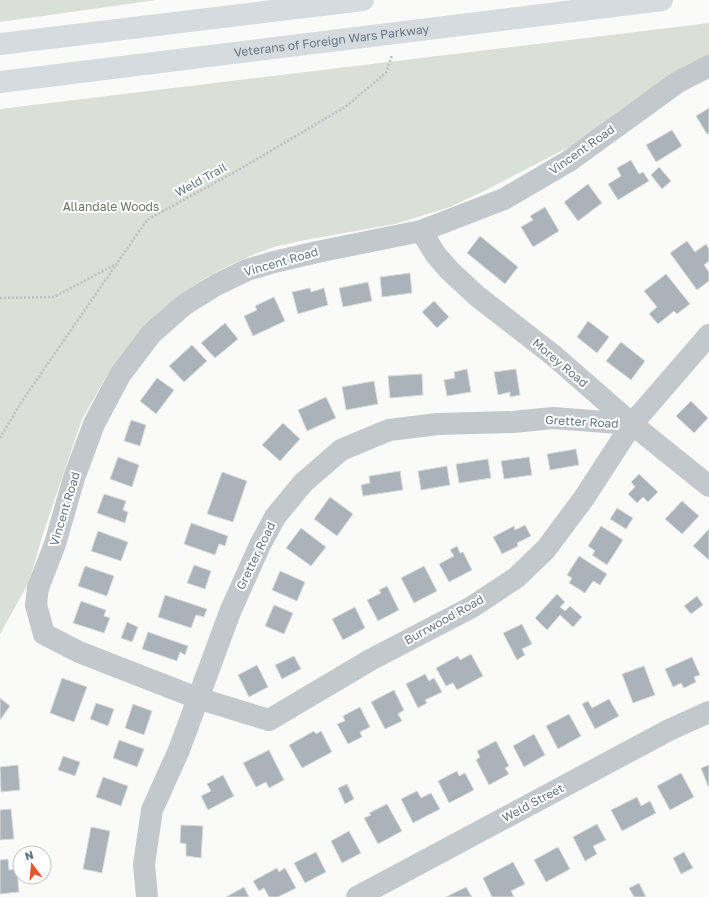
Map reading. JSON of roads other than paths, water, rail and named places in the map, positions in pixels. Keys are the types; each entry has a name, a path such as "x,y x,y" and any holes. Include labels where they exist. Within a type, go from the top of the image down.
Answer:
{"highway":[{"path":"0,44 363,0"},
{"name":"Veterans of Foreign Wars Parkway","path":"0,82 662,0"}],"street":[{"name":"Vincent Road","path":"197,698 79,652 44,634 36,605 38,588 55,544 74,478 94,424 120,375 151,334 184,305 216,285 248,270 274,262 421,230 504,199 569,161 678,82 709,66"},
{"name":"Morey Road","path":"421,230 436,255 476,296 552,355 632,424 709,486"},
{"name":"Burrwood Road","path":"197,698 270,720 372,659 472,607 517,577 546,549 584,498 632,424 709,334"},
{"name":"Gretter Road","path":"147,897 144,864 152,810 179,750 230,612 260,545 275,517 303,483 341,450 389,430 438,424 513,422 553,418 632,424"},
{"name":"Weld Street","path":"357,897 669,730 709,712"}],"park label":[{"name":"Allandale Woods","path":"111,207"}]}
